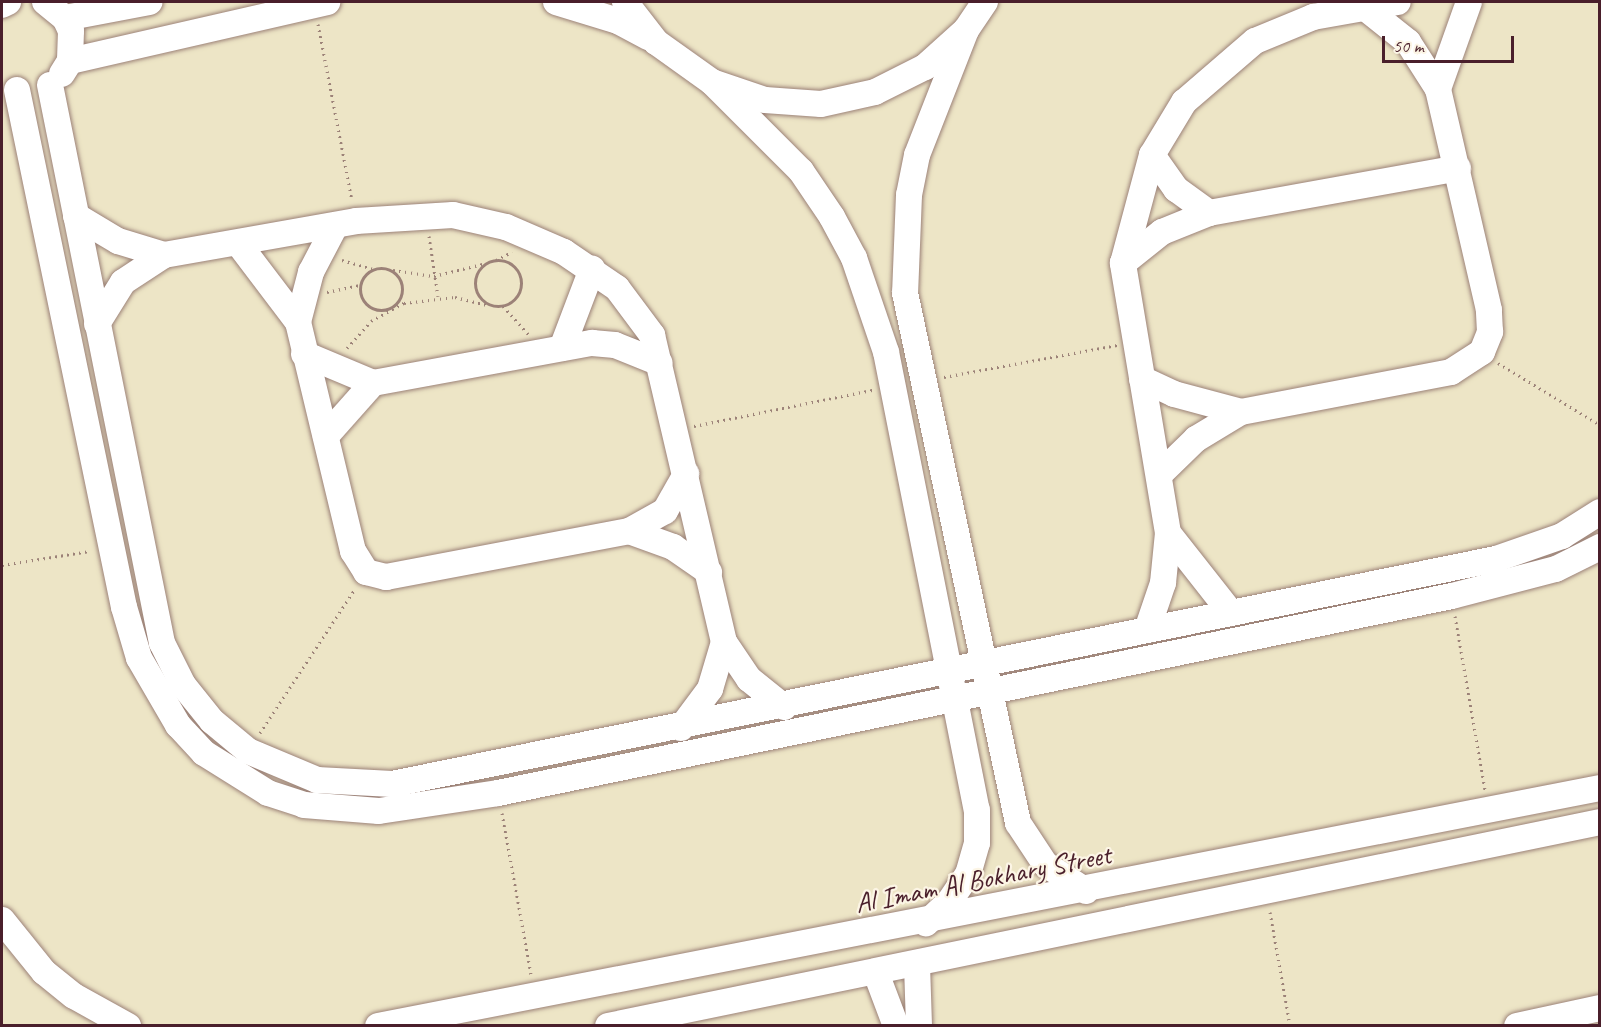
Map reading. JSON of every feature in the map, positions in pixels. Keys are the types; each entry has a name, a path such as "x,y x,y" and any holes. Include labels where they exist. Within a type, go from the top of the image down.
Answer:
{"street":[{"path":"2,4 8,2"},
{"path":"45,2 65,18 73,46 70,61 50,85 9,87 112,547 123,608 157,694 204,753 234,775 268,793 341,811 498,793 1452,596 1556,568 1599,547"},
{"path":"65,18 150,2"},
{"path":"556,2 618,21 656,42 712,82 794,164 832,217 871,303 892,386 977,810 977,843 968,874 950,901 926,923"},
{"path":"625,2 656,42"},
{"path":"985,2 966,30 921,144 909,195 905,294 921,381 1018,823 1045,864 1086,891"},
{"path":"1147,630 1163,583 1168,533 1123,263 1152,155 1184,102 1229,58 1283,27 1364,7 1398,2"},
{"path":"1438,89 1469,2"},
{"path":"70,61 321,3"},
{"path":"1159,475 1196,439 1241,412 1451,372 1482,352 1491,332 1490,310 1438,89 1408,42 1364,7"},
{"path":"712,82 765,100 821,104 875,93 925,67 966,30"},
{"path":"50,85 162,643 183,685 212,721 248,751 317,780 392,784 681,728 1496,559 1562,536 1599,512"},
{"path":"1152,155 1176,189 1209,213"},
{"path":"1123,263 1162,231 1209,213 1458,168"},
{"path":"97,324 123,282 164,255 338,231 426,213 506,227 592,269 637,310 660,363 724,642 749,679 784,707"},
{"path":"76,216 118,241 164,255"},
{"path":"338,231 303,297 298,322 353,551 366,572 386,577 629,531 665,511 686,474"},
{"path":"238,243 298,322"},
{"path":"550,349 592,269"},
{"path":"304,354 335,371 373,383 550,349 615,345 660,363"},
{"path":"1142,379 1174,394 1241,412"},
{"path":"326,436 373,383"},
{"path":"629,531 673,547 709,572"},
{"path":"1168,533 1231,613"},
{"path":"681,728 710,688 724,642"},
{"name":"Al Imam Al Bokhary Street","path":"378,1026 926,923 1599,788"},
{"path":"608,1026 876,973 1599,822"},
{"path":"2,920 44,972 74,996 128,1026"},
{"path":"917,964 919,1026"},
{"path":"876,973 896,1026"},
{"path":"1529,1024 1599,1008"}],"path":[{"path":"321,3 338,258 373,270 389,269 434,276 486,263 509,263 519,275 515,298 502,306 438,296 388,308 368,304 361,285"},
{"path":"426,213 438,296"},
{"path":"486,263 475,284 488,305"},
{"path":"335,371 356,336 399,299 402,286 389,269"},
{"path":"303,297 361,285 373,270"},
{"path":"502,306 550,349"},
{"path":"921,381 1136,341"},
{"path":"1482,352 1599,425"},
{"path":"675,430 892,386"},
{"path":"2,566 112,547"},
{"path":"248,751 366,572"},
{"path":"1452,596 1488,809"},
{"path":"498,793 536,998"},
{"path":"1266,891 1290,1026"}]}
